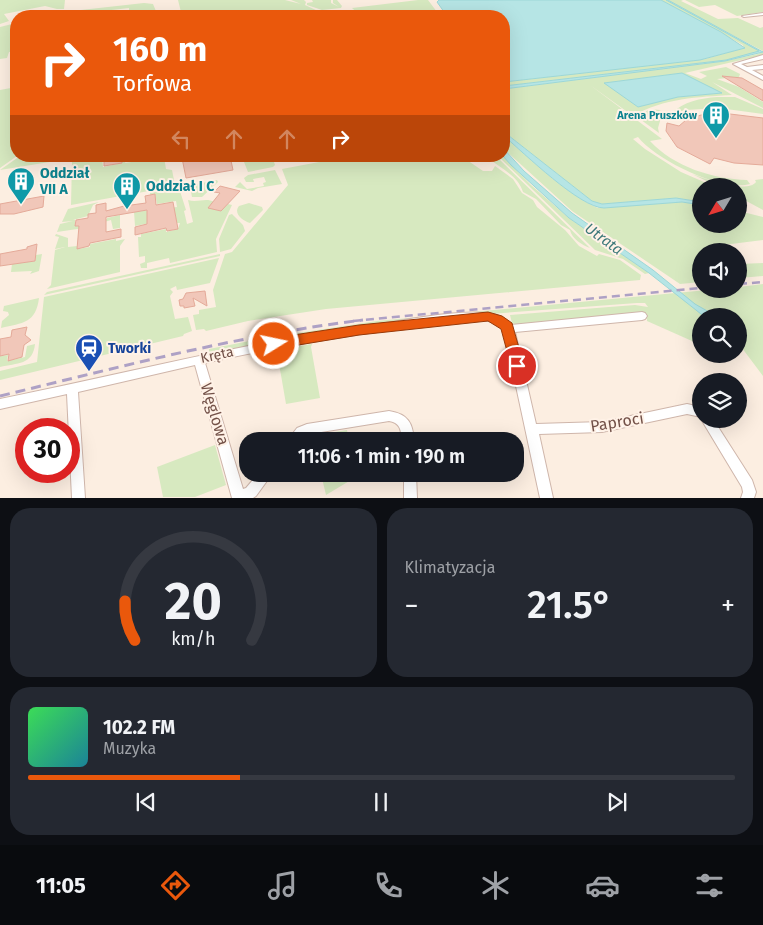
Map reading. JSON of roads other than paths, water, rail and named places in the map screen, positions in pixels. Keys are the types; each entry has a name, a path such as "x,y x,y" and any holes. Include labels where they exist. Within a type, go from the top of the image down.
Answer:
{"street":[{"path":"744,16 763,14"},
{"path":"763,57 736,64 763,78"},
{"path":"746,69 763,67"},
{"path":"547,498 509,329 642,316"},
{"name":"Kręta","path":"0,404 72,390 199,359 310,337 461,318 492,317 503,322 509,329"},
{"name":"Węglowa","path":"199,359 239,497"},
{"path":"72,390 79,498"},
{"name":"Paproci","path":"531,429 602,427 687,409 692,410"},
{"path":"301,432 389,416 399,417 405,422 408,432"},
{"path":"713,428 747,484 750,492 747,498"},
{"path":"239,497 251,492 259,482"},
{"path":"410,482 411,498"}],"water":[{"path":"439,0 661,0 721,32 745,48 700,60 510,81 510,10 443,10 437,2"},
{"path":"666,0 763,52 725,61 510,88 510,85 726,60 759,51"},
{"path":"682,73 722,93 678,97 638,107 604,83"},
{"path":"510,137 592,201 602,204 676,198 692,201 692,204 682,202 604,208 594,206 567,190 510,141"},
{"name":"Utrata","path":"510,156 524,171 572,213 653,270 702,308 693,308 649,273 569,218 511,165 508,162 510,162"}],"railway":[{"path":"747,283 763,282"},
{"path":"362,320 692,289"},
{"path":"0,396 226,343 317,326 362,320"},
{"path":"353,321 362,320"}],"place":[{"name":"Arena Pruszków","path":"716,139"},
{"name":"Oddział VII A","path":"21,205"},
{"name":"Oddział I C","path":"127,210"},
{"name":"Tworki","path":"89,372"}]}
